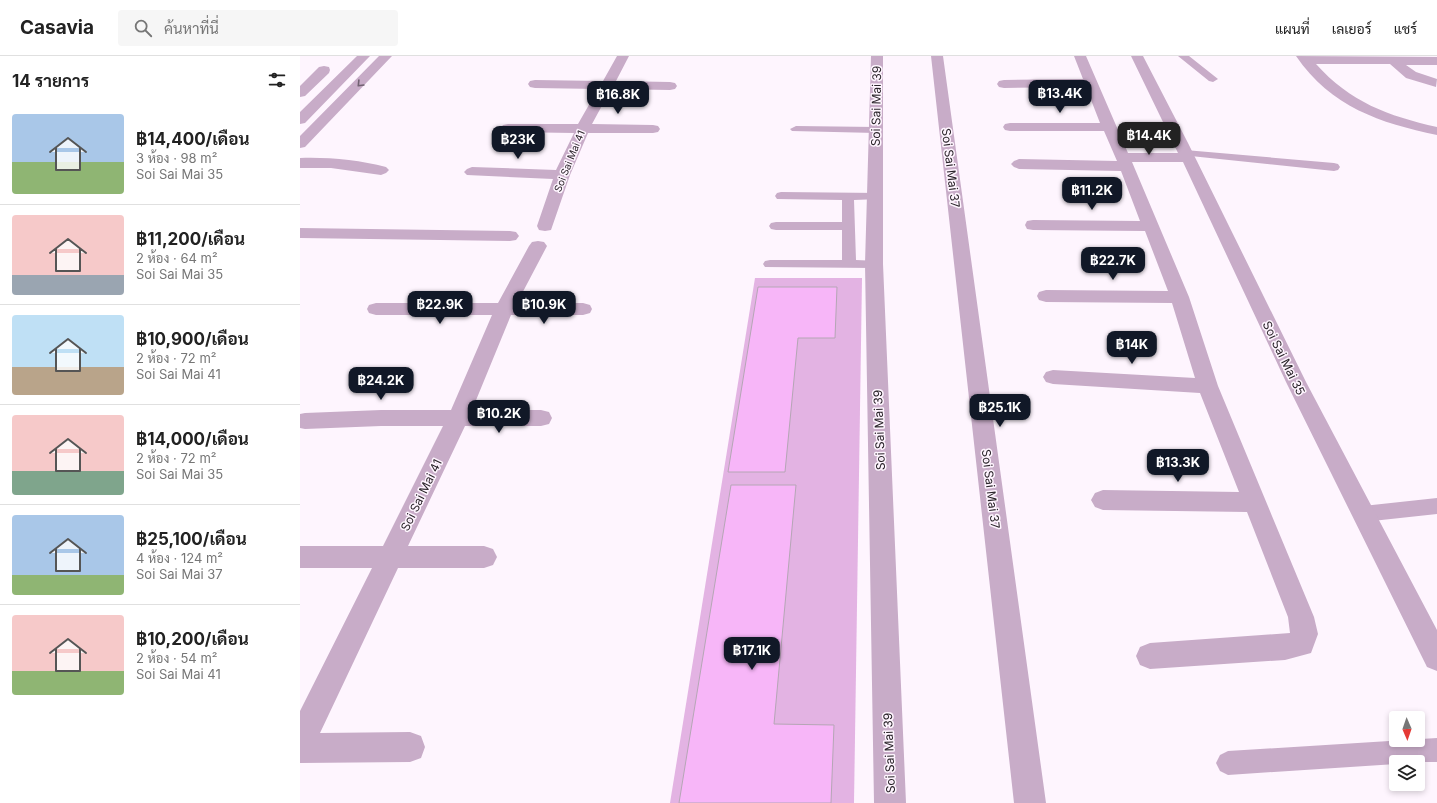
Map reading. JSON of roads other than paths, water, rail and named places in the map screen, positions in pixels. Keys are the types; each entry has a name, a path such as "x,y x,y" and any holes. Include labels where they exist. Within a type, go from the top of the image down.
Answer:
{"street":[{"path":"301,118 364,56"},
{"path":"300,144 386,56"},
{"name":"Soi Sai Mai 41","path":"300,743 458,418 504,310 535,231 583,128 623,56"},
{"name":"Soi Sai Mai 39","path":"877,56 874,264 890,803"},
{"name":"Soi Sai Mai 37","path":"937,56 1030,803"},
{"path":"1080,56 1091,83 1122,147 1150,226 1180,297 1208,386 1253,502 1301,617 1304,634 1301,644 1285,647 1150,656"},
{"name":"Soi Sai Mai 35","path":"1137,56 1180,149 1296,382 1437,658"},
{"path":"1303,58 1437,61"},
{"path":"1303,58 1334,89 1356,105 1377,115 1402,123 1437,131"},
{"path":"1394,61 1411,75 1436,83"},
{"path":"300,93 326,63"},
{"path":"1004,84 1091,83"},
{"path":"535,84 670,86"},
{"path":"301,118 324,120"},
{"path":"1010,127 1122,147 1180,149"},
{"path":"508,128 653,129"},
{"path":"1019,164 1122,147"},
{"path":"300,163 316,162 340,164 381,170"},
{"path":"472,172 562,175"},
{"path":"1033,225 1150,226"},
{"path":"535,231 522,248 516,247 509,241 512,232 535,231"},
{"path":"300,233 510,236"},
{"path":"1046,296 1180,297"},
{"path":"376,309 583,309"},
{"path":"1053,377 1208,386"},
{"path":"305,420 541,418"},
{"path":"1103,500 1253,502"},
{"path":"300,557 484,557"},
{"path":"300,748 410,747"}],"lane":[{"path":"1183,56 1214,79"},
{"path":"796,129 876,130"},
{"path":"1180,149 1334,166"},
{"path":"781,196 876,196"},
{"path":"848,196 849,264"},
{"path":"776,226 849,226"},
{"path":"770,264 874,264"},
{"path":"1363,514 1437,506"},
{"path":"1228,762 1437,750"}]}
